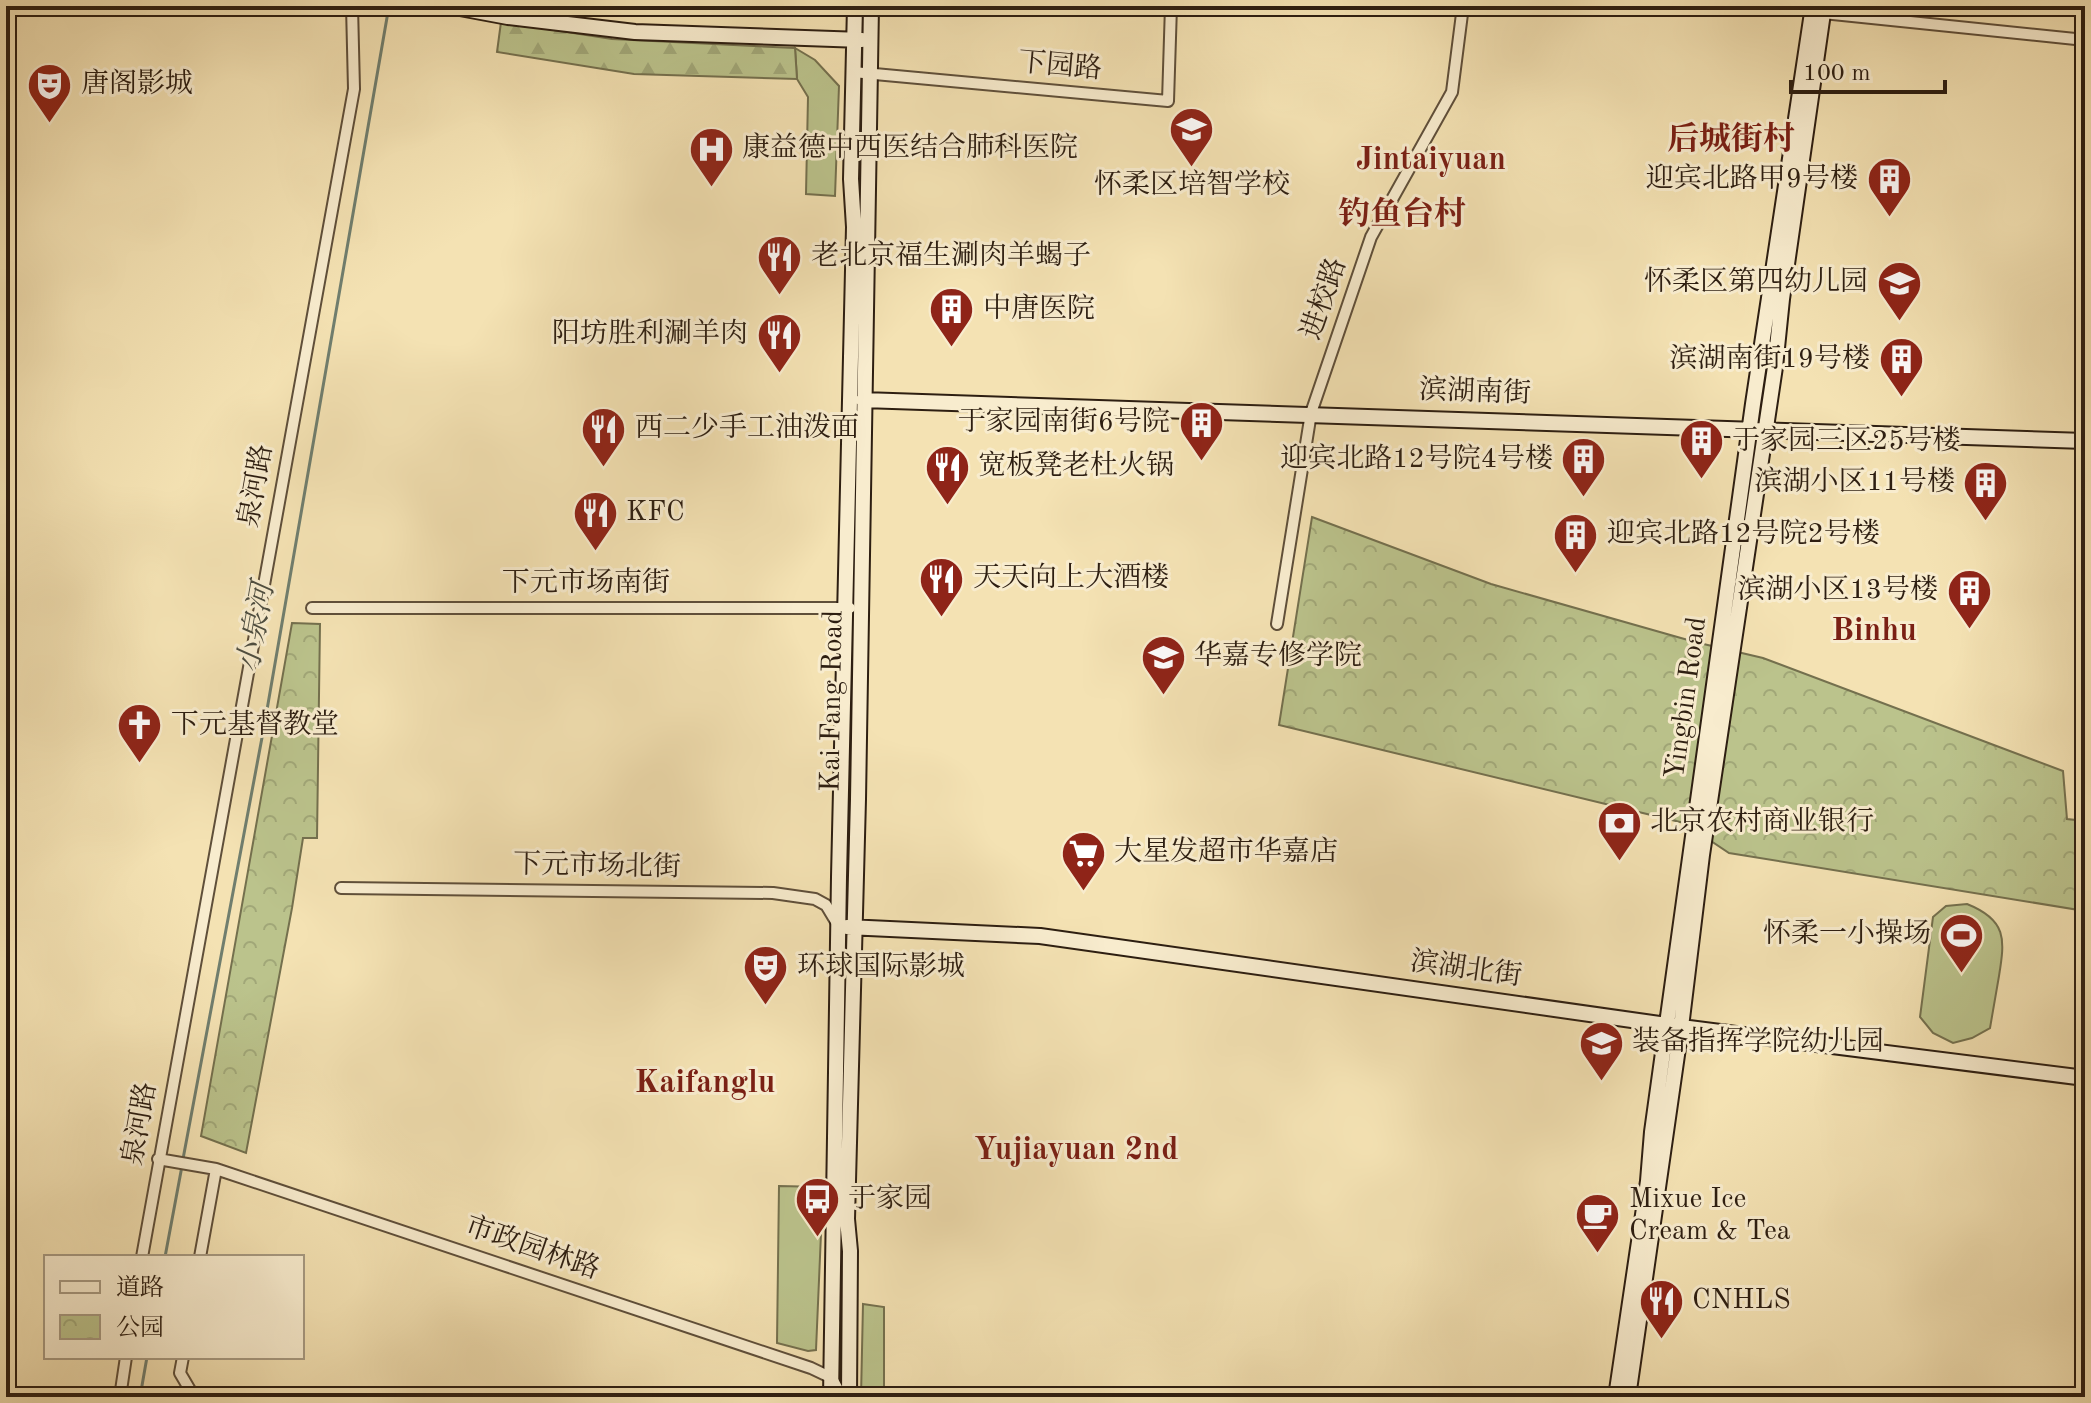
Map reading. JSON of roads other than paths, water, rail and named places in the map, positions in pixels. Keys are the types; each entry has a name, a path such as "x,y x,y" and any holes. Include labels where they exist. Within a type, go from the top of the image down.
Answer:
{"main road":[{"path":"449,6 508,17 635,32 870,41"},
{"name":"Kai Fang Road","path":"852,608 863,400 861,73 855,40 855,6"},
{"name":"Kai Fang Road","path":"831,1397 846,927 852,608 854,227 851,179 861,73 870,41 871,6"},
{"name":"Yingbin Road","path":"1628,1397 1750,430 1820,8"},
{"name":"Yingbin Road","path":"1616,1397 1766,431 1820,8"},
{"name":"滨湖南街","path":"863,400 2085,441"},
{"name":"Kai Fang Road","path":"846,927 849,1397"},
{"name":"滨湖北街","path":"846,927 1040,936 1674,1026 2085,1078"}],"street":[{"name":"泉河路","path":"142,1255 354,89 352,6"},
{"name":"下园路","path":"861,73 1168,101 1171,6"},
{"name":"进校路","path":"1277,624 1311,413 1371,237 1452,92 1463,6"},
{"path":"1820,8 2085,40"},
{"name":"下元市场南街","path":"312,608 852,608"},
{"name":"下元市场北街","path":"341,888 773,893 815,899 826,905 846,927"},
{"name":"市政园林路","path":"158,1159 216,1169 811,1368 832,1378"},
{"path":"200,1255 216,1169"},
{"path":"120,1397 126,1359"},
{"path":"183,1359 180,1373 190,1390"},
{"path":"832,1378 842,1397"}],"waterway":[{"name":"小泉河","path":"183,1159 264,727 389,6"},
{"name":"小泉河","path":"165,1255 182,1166"},
{"name":"小泉河","path":"140,1397 147,1359"}],"railway":[{"path":"6,757 14,831 6,905"}],"place":[{"name":"唐阁影城","path":"50,124"},
{"name":"怀柔区培智学校","path":"1192,168"},
{"name":"康益德中西医结合肺科医院","path":"711,188"},
{"name":"迎宾北路甲9号楼","path":"1889,219"},
{"name":"老北京福生涮肉羊蝎子","path":"780,296"},
{"name":"怀柔区第四幼儿园","path":"1899,322"},
{"name":"中唐医院","path":"952,349"},
{"name":"阳坊胜利涮羊肉","path":"779,374"},
{"name":"滨湖南街19号楼","path":"1901,399"},
{"name":"于家园南街6号院","path":"1201,462"},
{"name":"西二少手工油泼面","path":"604,468"},
{"name":"于家园三区25号楼","path":"1701,481"},
{"name":"迎宾北路12号院4号楼","path":"1584,499"},
{"name":"宽板凳老杜火锅","path":"947,506"},
{"name":"滨湖小区11号楼","path":"1986,522"},
{"name":"KFC","path":"595,552"},
{"name":"迎宾北路12号院2号楼","path":"1576,574"},
{"name":"天天向上大酒楼","path":"942,618"},
{"name":"滨湖小区13号楼","path":"1969,630"},
{"name":"华嘉专修学院","path":"1163,696"},
{"name":"下元基督教堂","path":"140,765"},
{"name":"北京农村商业银行","path":"1619,862"},
{"name":"大星发超市华嘉店","path":"1083,892"},
{"name":"怀柔一小操场","path":"1962,974"},
{"name":"环球国际影城","path":"766,1007"},
{"name":"装备指挥学院幼儿园","path":"1601,1082"},
{"name":"于家园","path":"817,1239"},
{"name":"Mixue Ice Cream & Tea","path":"1598,1255"},
{"name":"CNHLS","path":"1661,1340"}],"district":[{"name":"后城街村","path":"1731,141"},
{"name":"Jintaiyuan","path":"1431,161"},
{"name":"钓鱼台村","path":"1402,216"},
{"name":"Binhu","path":"1874,632"},
{"name":"Kaifanglu","path":"705,1084"},
{"name":"Yujiayuan 2nd","path":"1076,1151"}]}
